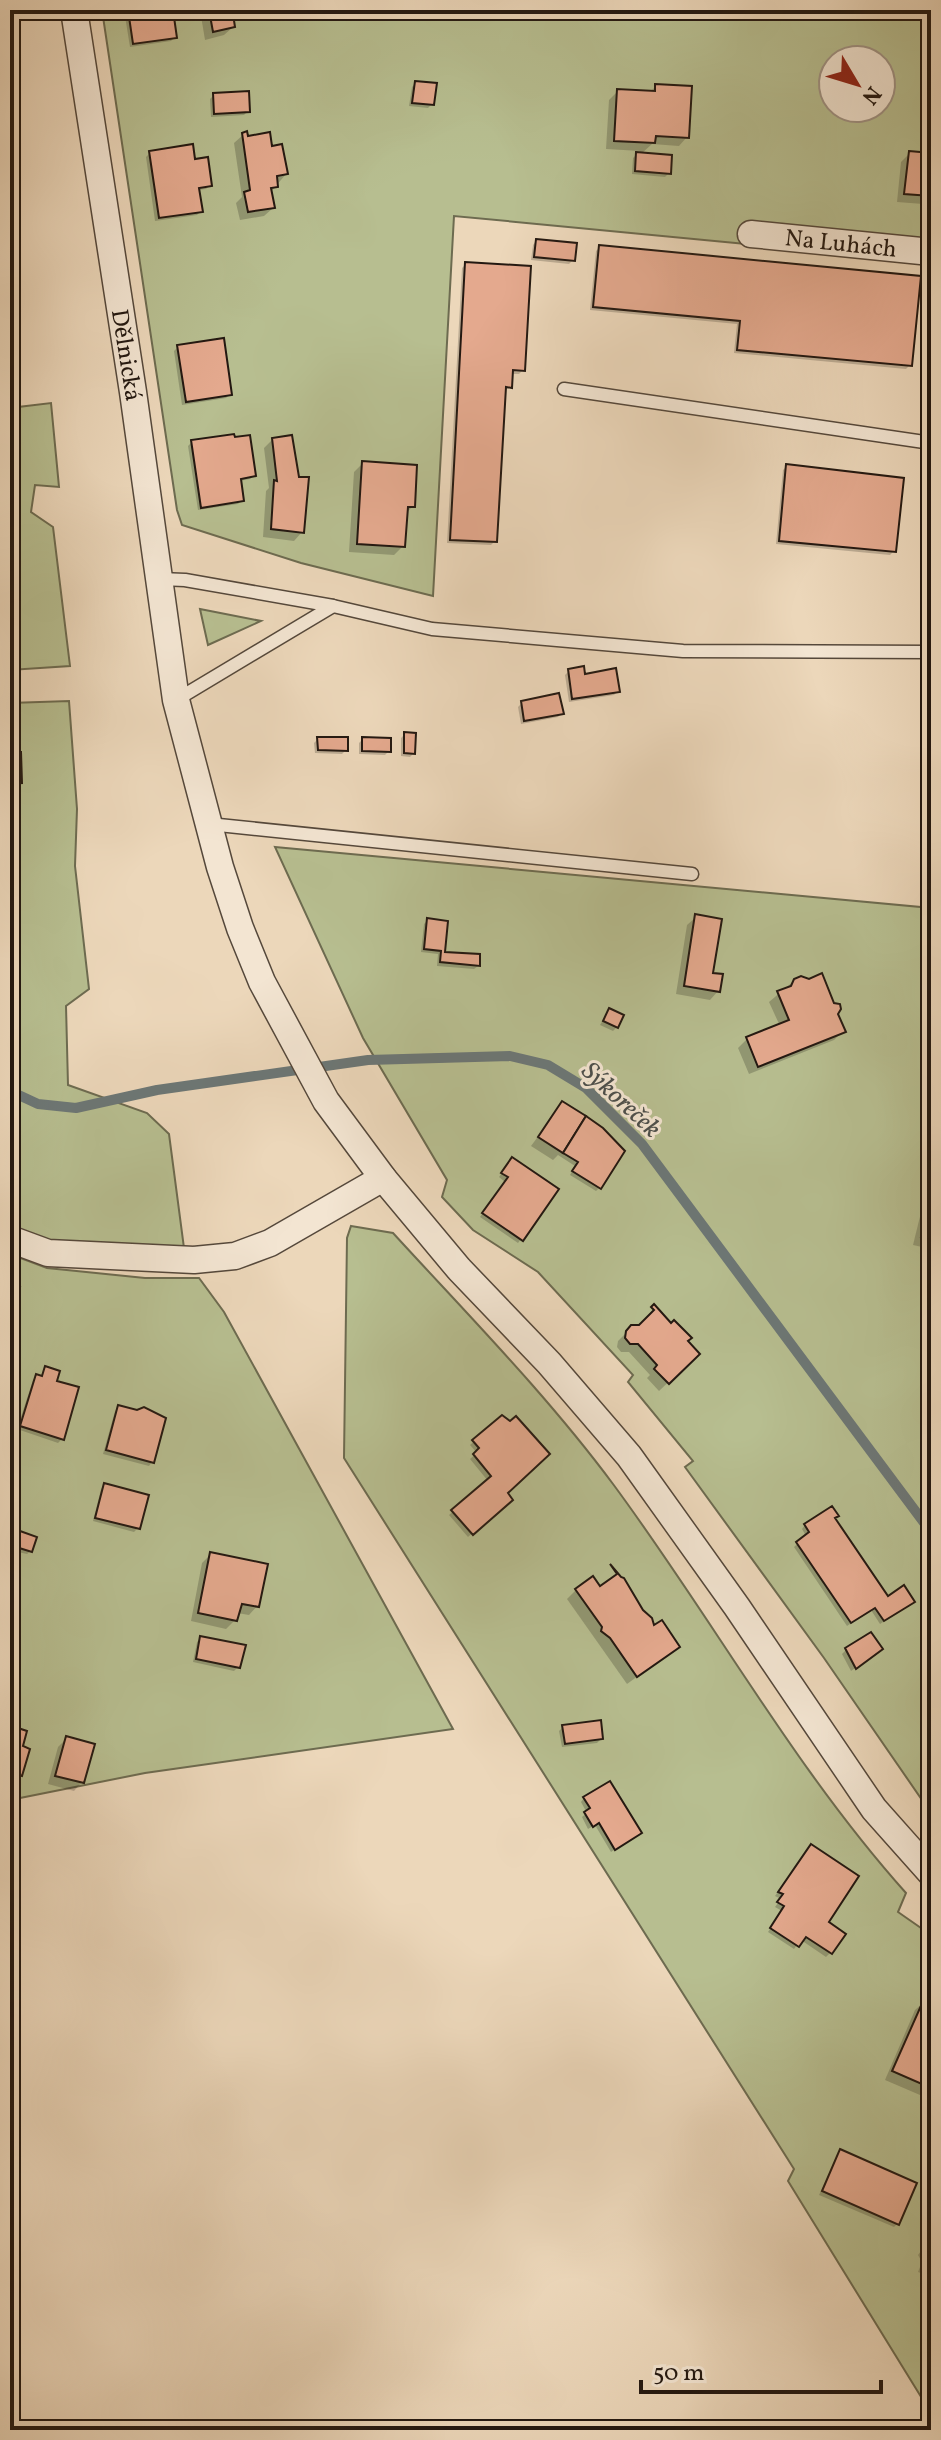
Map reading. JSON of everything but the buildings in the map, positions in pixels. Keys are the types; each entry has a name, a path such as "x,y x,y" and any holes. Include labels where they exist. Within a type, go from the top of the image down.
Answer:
{"street":[{"name":"Dělnická","path":"74,10 176,700 240,928 262,982 326,1101 383,1178 459,1269 549,1363 612,1435 737,1607 874,1809 931,1873"},
{"name":"Na Luhách","path":"751,234 931,252"},
{"path":"10,1239 48,1253 194,1260 235,1256 270,1243 383,1178"}],"lane":[{"path":"564,389 931,443"},
{"path":"160,579 185,580 333,606 432,629 683,651 931,652"},
{"path":"176,700 333,606"},
{"path":"209,824 692,874"}],"green space":[{"path":"102,10 931,10 931,242 746,244 454,216 433,596 301,563 182,525 177,510"},
{"path":"51,403 59,487 35,485 31,512 53,527 70,666 10,670 10,408"},
{"path":"200,609 261,621 208,645"},
{"path":"69,701 77,809 75,866 89,989 66,1006 68,1085 147,1113 169,1134 184,1248 54,1248 10,1230 10,703"},
{"path":"275,847 931,908 931,1813 824,1658 685,1467 693,1461 628,1382 633,1375 538,1272 473,1230 442,1197 447,1180 363,1038"},
{"path":"351,1226 393,1233 588,1451 650,1535 790,1744 865,1845 906,1893 898,1912 931,1935 931,2413 788,2181 794,2169 344,1458 347,1238"},
{"path":"10,1254 47,1268 145,1278 199,1278 224,1312 453,1729 145,1773 10,1800"}],"waterway":[{"name":"Sýkoreček","path":"10,1091 38,1104 76,1108 157,1090 368,1060 510,1056 548,1065 586,1088 642,1144 931,1532"}]}
